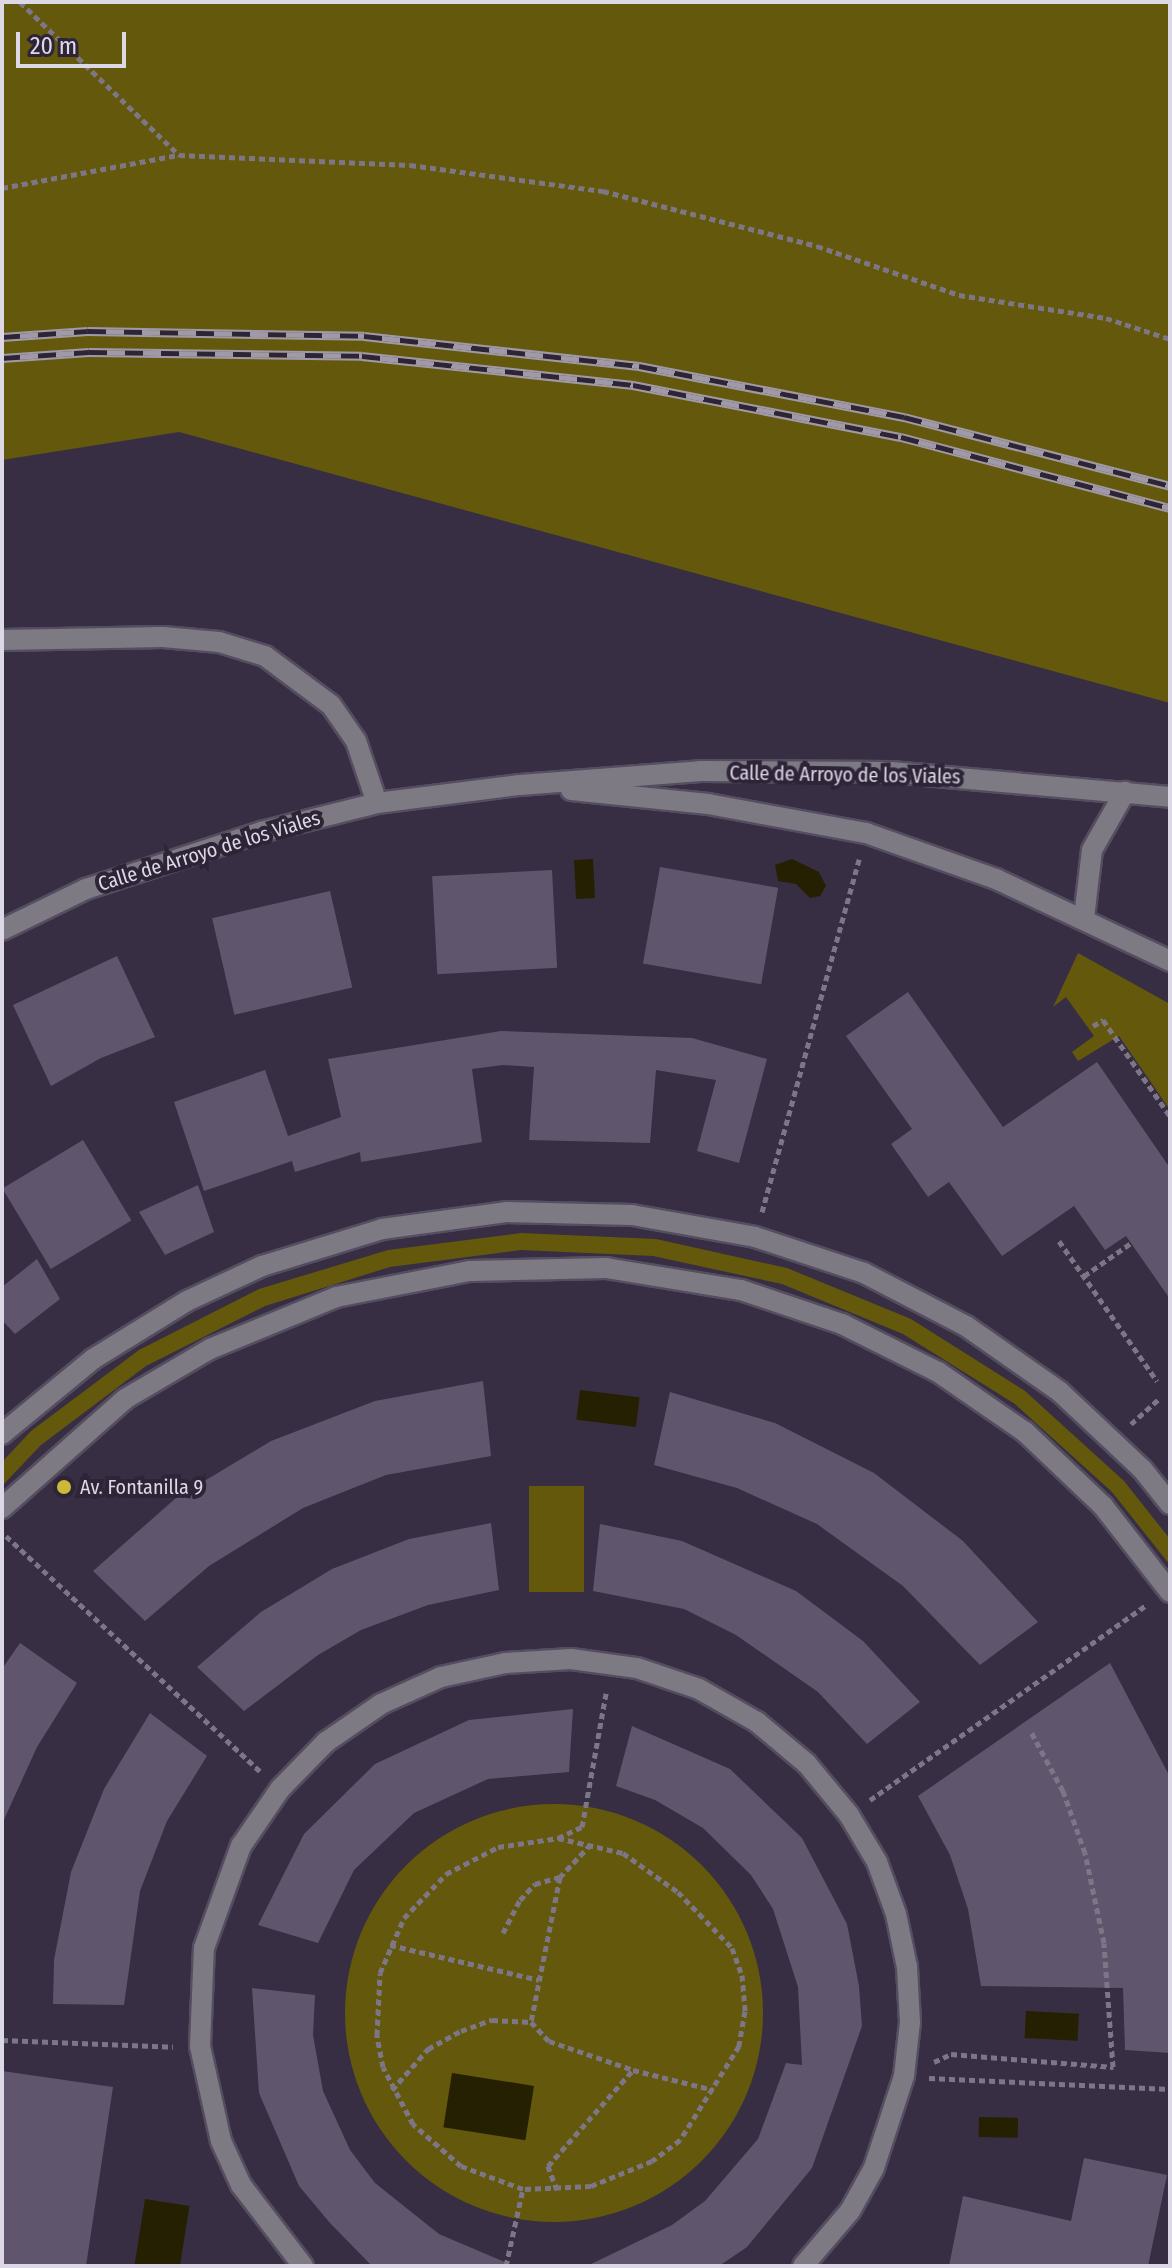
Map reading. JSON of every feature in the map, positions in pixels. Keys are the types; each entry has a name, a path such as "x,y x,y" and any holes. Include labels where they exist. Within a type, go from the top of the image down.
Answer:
{"street":[{"path":"2,640 163,637 219,642 265,656 331,705 356,741 377,803"},
{"name":"Calle de Arroyo de los Viales","path":"2,930 86,889 261,832 377,803 520,785 700,771 891,772 1170,797"},
{"name":"Calle de Arroyo de los Viales","path":"520,785 708,804 866,833 996,879 1170,961"},
{"path":"1084,918 1092,850 1125,792"},
{"path":"2,1434 93,1359 187,1301 262,1266 382,1229 522,1213 632,1215 755,1237 864,1273 966,1326 1059,1391 1143,1470 1170,1504"},
{"path":"2,1508 125,1399 210,1349 336,1297 470,1271 606,1268 741,1290 842,1324 938,1372 1025,1432 1103,1506 1169,1591"},
{"path":"303,2266 267,2225 241,2185 221,2141 200,2046 204,1948 241,1846 280,1789 326,1742 381,1704 441,1677 505,1663 571,1659 611,1665 699,1689 757,1722 807,1764 849,1815 877,1862 896,1914 908,1994 904,2076 874,2168 850,2211 803,2266"}],"path":[{"path":"20,2 179,155"},
{"path":"2,188 179,155 410,165 603,191 817,246 959,295 1106,318 1170,339"},
{"path":"755,1237 866,833"},
{"path":"1093,1026 1103,1020 1170,1116"},
{"path":"1059,1241 1157,1381"},
{"path":"1084,1276 1131,1243"},
{"path":"2,1533 242,1755"},
{"path":"849,1815 1169,1591"},
{"path":"558,1838 591,1843 653,1870 732,1948 742,1975 745,2011 739,2046 680,2140 652,2161 591,2186 557,2190 523,2189 490,2180 435,2147 392,2090 377,2035 376,2003 390,1945 404,1918 446,1874 498,1847 558,1838 582,1827 611,1665"},
{"path":"904,2076 951,2054 1113,2067 1104,1943 1085,1853 1063,1791 1030,1730"},
{"path":"531,2022 560,1877 591,1843"},
{"path":"503,1933 520,1900 535,1884 560,1877"},
{"path":"390,1945 539,1980"},
{"path":"392,2090 428,2049 461,2031 492,2020 531,2022 549,2041 633,2070 714,2090"},
{"path":"2,2040 159,2047"},
{"path":"557,2190 548,2166 633,2070"},
{"path":"904,2076 1170,2089"},
{"path":"506,2266 523,2189"}],"shaded area":[{"path":"2,2 1170,2 1170,703 179,432 2,460"},
{"path":"593,859 595,898 576,899 574,860"},
{"path":"792,859 819,872 826,886 820,896 810,898 796,884 778,881 775,865"},
{"path":"1078,953 1170,1004 1170,1110 1119,1036 1078,1061 1072,1052 1094,1036 1066,997 1053,1007"},
{"path":"521,1233 656,1239 787,1268 911,1319 1025,1391 1124,1481 1170,1539 1170,1565 1112,1492 1015,1404 903,1334 782,1284 653,1256 521,1250 390,1267 265,1306 146,1366 41,1445 2,1486 2,1462 31,1431 139,1350 259,1289 388,1250"},
{"path":"580,1390 640,1397 636,1427 576,1420"},
{"path":"529,1486 584,1486 584,1592 529,1592"},
{"path":"554,1804 595,1808 634,1820 670,1839 702,1865 728,1897 747,1933 759,1972 763,2013 759,2054 747,2093 728,2129 702,2161 670,2187 634,2206 595,2218 554,2222 513,2218 474,2206 438,2187 406,2161 380,2129 361,2093 349,2054 345,2013 349,1972 361,1933 380,1897 406,1865 438,1839 474,1820 513,1808"},
{"path":"1026,2011 1079,2014 1078,2041 1025,2038"},
{"path":"452,2073 534,2086 525,2140 443,2127"},
{"path":"979,2117 1018,2118 1018,2138 979,2137"},
{"path":"145,2199 189,2206 180,2266 134,2266"}],"building":[{"path":"660,867 778,888 761,984 643,964"},
{"path":"552,870 557,968 437,974 432,876"},
{"path":"330,891 352,987 234,1015 212,918"},
{"path":"117,956 155,1037 101,1058 51,1086 13,1005"},
{"path":"908,992 1003,1127 1097,1062 1170,1168 1170,1299 1126,1236 1105,1250 1074,1206 1002,1256 949,1182 928,1197 891,1144 912,1129 846,1036"},
{"path":"501,1031 692,1038 767,1059 739,1163 697,1151 716,1080 656,1070 650,1143 529,1140 534,1067 503,1065 472,1069 482,1142 361,1162 360,1152 295,1172 292,1161 204,1191 174,1102 265,1070 288,1136 341,1117 328,1059"},
{"path":"83,1140 131,1221 51,1269 2,1188"},
{"path":"198,1185 214,1232 165,1255 139,1212"},
{"path":"37,1259 60,1299 15,1334 2,1320 2,1287"},
{"path":"483,1381 491,1456 386,1475 303,1508 209,1566 145,1621 93,1571 176,1498 271,1441 375,1401"},
{"path":"670,1392 775,1423 874,1473 963,1541 1038,1622 980,1665 903,1586 817,1524 737,1488 654,1465"},
{"path":"491,1523 499,1590 428,1605 361,1630 318,1655 244,1711 197,1667 261,1612 332,1569 409,1539"},
{"path":"600,1524 682,1541 796,1591 863,1641 920,1702 867,1744 818,1692 736,1635 684,1609 593,1591"},
{"path":"20,1643 77,1683 37,1747 2,1824 2,1669"},
{"path":"1110,1663 1170,1777 1170,2053 1125,2050 1123,1988 981,1986 968,1909 950,1855 918,1796"},
{"path":"573,1709 569,1772 488,1779 414,1813 354,1870 318,1943 258,1925 304,1834 375,1764 469,1720"},
{"path":"150,1713 207,1756 167,1821 140,1891 124,2005 53,2004 54,1960 71,1872 104,1789"},
{"path":"632,1726 730,1769 802,1838 847,1924 859,1986 862,2026 812,2168 747,2247 719,2266 587,2266 672,2225 705,2201 758,2139 786,2063 802,2065 798,1987 773,1909 751,1875 703,1828 655,1800 616,1786"},
{"path":"252,1988 315,1995 313,2035 323,2091 350,2150 375,2183 439,2234 514,2266 372,2266 330,2223 299,2186 259,2093"},
{"path":"2,2071 113,2087 86,2266 2,2266"},
{"path":"1084,2158 1167,2175 1148,2266 949,2266 963,2196 1071,2221"}],"railway":[{"path":"2,337 88,331 364,336 639,366 904,417 1170,486"},
{"path":"2,358 89,352 362,356 633,385 901,437 1170,508"}],"place":[{"name":"Av. Fontanilla 9","path":"64,1487"}]}
